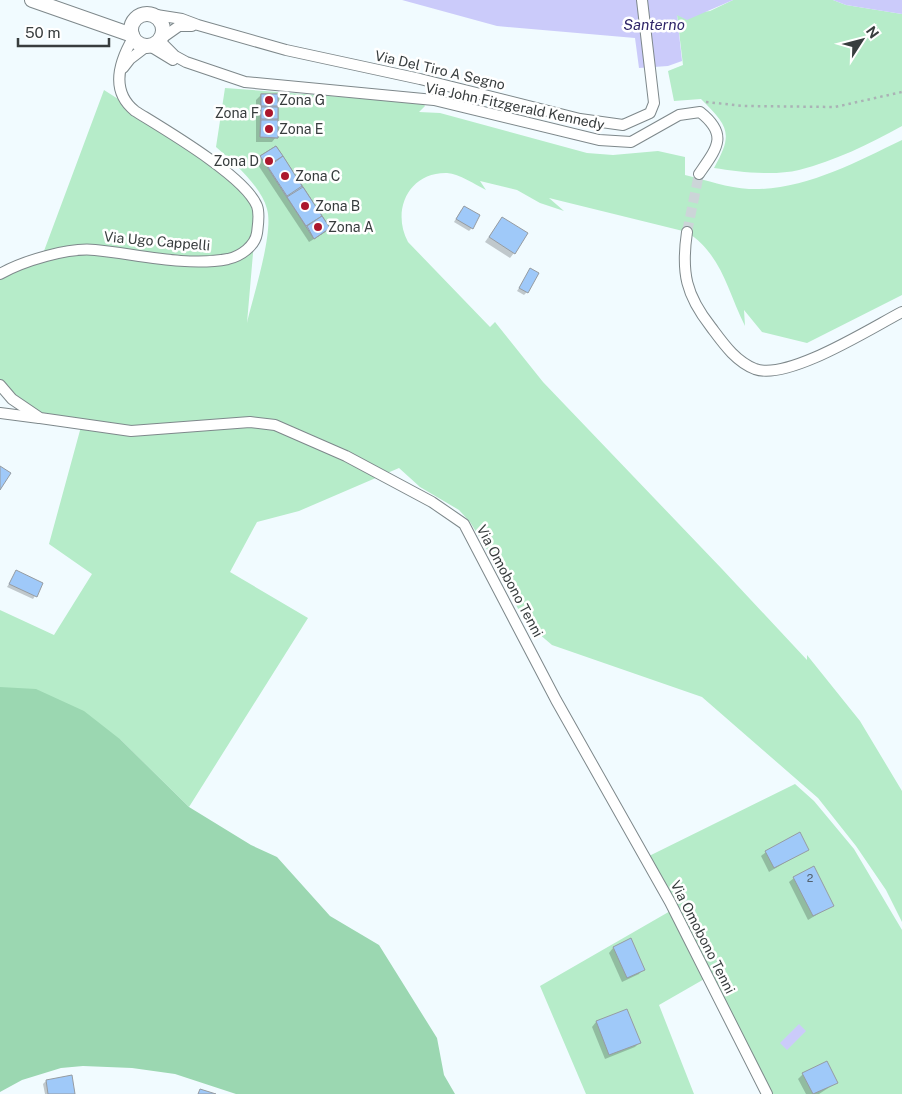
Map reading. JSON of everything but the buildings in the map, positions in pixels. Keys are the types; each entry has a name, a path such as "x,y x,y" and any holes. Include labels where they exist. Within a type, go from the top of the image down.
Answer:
{"street":[{"path":"32,0 133,37 139,44 155,43"},
{"name":"Via Del Tiro A Segno","path":"150,14 166,15 286,50 420,78 580,119 623,125 650,113 654,104 642,0"},
{"path":"78,18 116,23 150,14 158,18 162,25 155,43 130,59 120,73"},
{"path":"133,37 132,27 136,19"},
{"name":"Via Del Tiro A Segno","path":"155,43 179,26 198,25"},
{"name":"Via Ugo Cappelli","path":"0,274 63,253 94,250 196,260 228,259 246,251 256,238 257,207 249,194 216,163 126,104 118,87 125,51 133,37"},
{"name":"Via John Fitzgerald Kennedy","path":"155,43 171,60 186,62 245,82 434,100 599,140 632,142 680,115 700,112 716,126 718,139 710,158 699,174"},
{"path":"687,232 684,256 690,296 731,353 756,369 779,369 804,363 902,312"},
{"name":"Via Omobono Tenni","path":"0,385 12,399 40,418 131,431 250,422 275,425 346,456 432,502 464,524 556,700 670,902 766,1094"},
{"path":"0,413 40,418"}],"path":[{"path":"701,102 835,107 902,92"}],"green space":[{"path":"733,0 833,0 846,5 902,14 902,126 852,151 826,162 799,170 768,173 714,168 726,138 722,123 701,99 674,101 668,71 683,65 677,15 710,11"},
{"path":"225,88 423,103 425,106 419,112 440,113 587,153 613,155 658,151 685,157 685,175 749,189 789,185 828,174 902,140 902,295 807,343 762,332 744,310 745,326 716,262 699,241 687,232 549,198 564,211 540,203 517,190 480,181 486,190 462,177 447,173 434,174 422,179 413,186 403,206 402,218 403,230 408,242 490,327 495,322 543,382 807,660 807,655 860,721 902,791 902,922 886,890 856,846 818,798 702,697 552,645 525,622 489,553 470,522 459,510 420,487 399,468 299,511 257,522 230,572 308,618 189,807 121,740 0,690 0,610 54,635 92,574 49,544 82,423 40,418 0,383 0,274 41,259 104,90 249,194 257,207 247,323 268,233 267,209 264,200 253,183 216,147"},
{"path":"0,687 36,689 84,711 121,740 189,807 251,845 277,857 330,916 379,945 437,1038 444,1075 455,1094 236,1094 175,1074 132,1068 83,1066 61,1068 22,1080 0,1092"},
{"path":"795,784 814,801 854,849 902,930 902,1094 762,1094 706,978 659,1005 694,1094 586,1094 540,986 672,910 645,858"}],"water":[{"name":"Santerno","path":"402,0 733,0 687,20 677,15 682,61 668,66 639,68 635,38 497,26"},
{"path":"833,0 902,0 902,14 846,5"},
{"path":"799,1024 806,1031 787,1050 780,1043"}],"tunnel":[{"path":"687,232 699,174"}],"place":[{"name":"Zona G","path":"269,100"},
{"name":"Zona F","path":"269,113"},
{"name":"Zona E","path":"269,129"},
{"name":"Zona D","path":"269,161"},
{"name":"Zona C","path":"285,176"},
{"name":"Zona B","path":"305,206"},
{"name":"Zona A","path":"318,227"}]}
